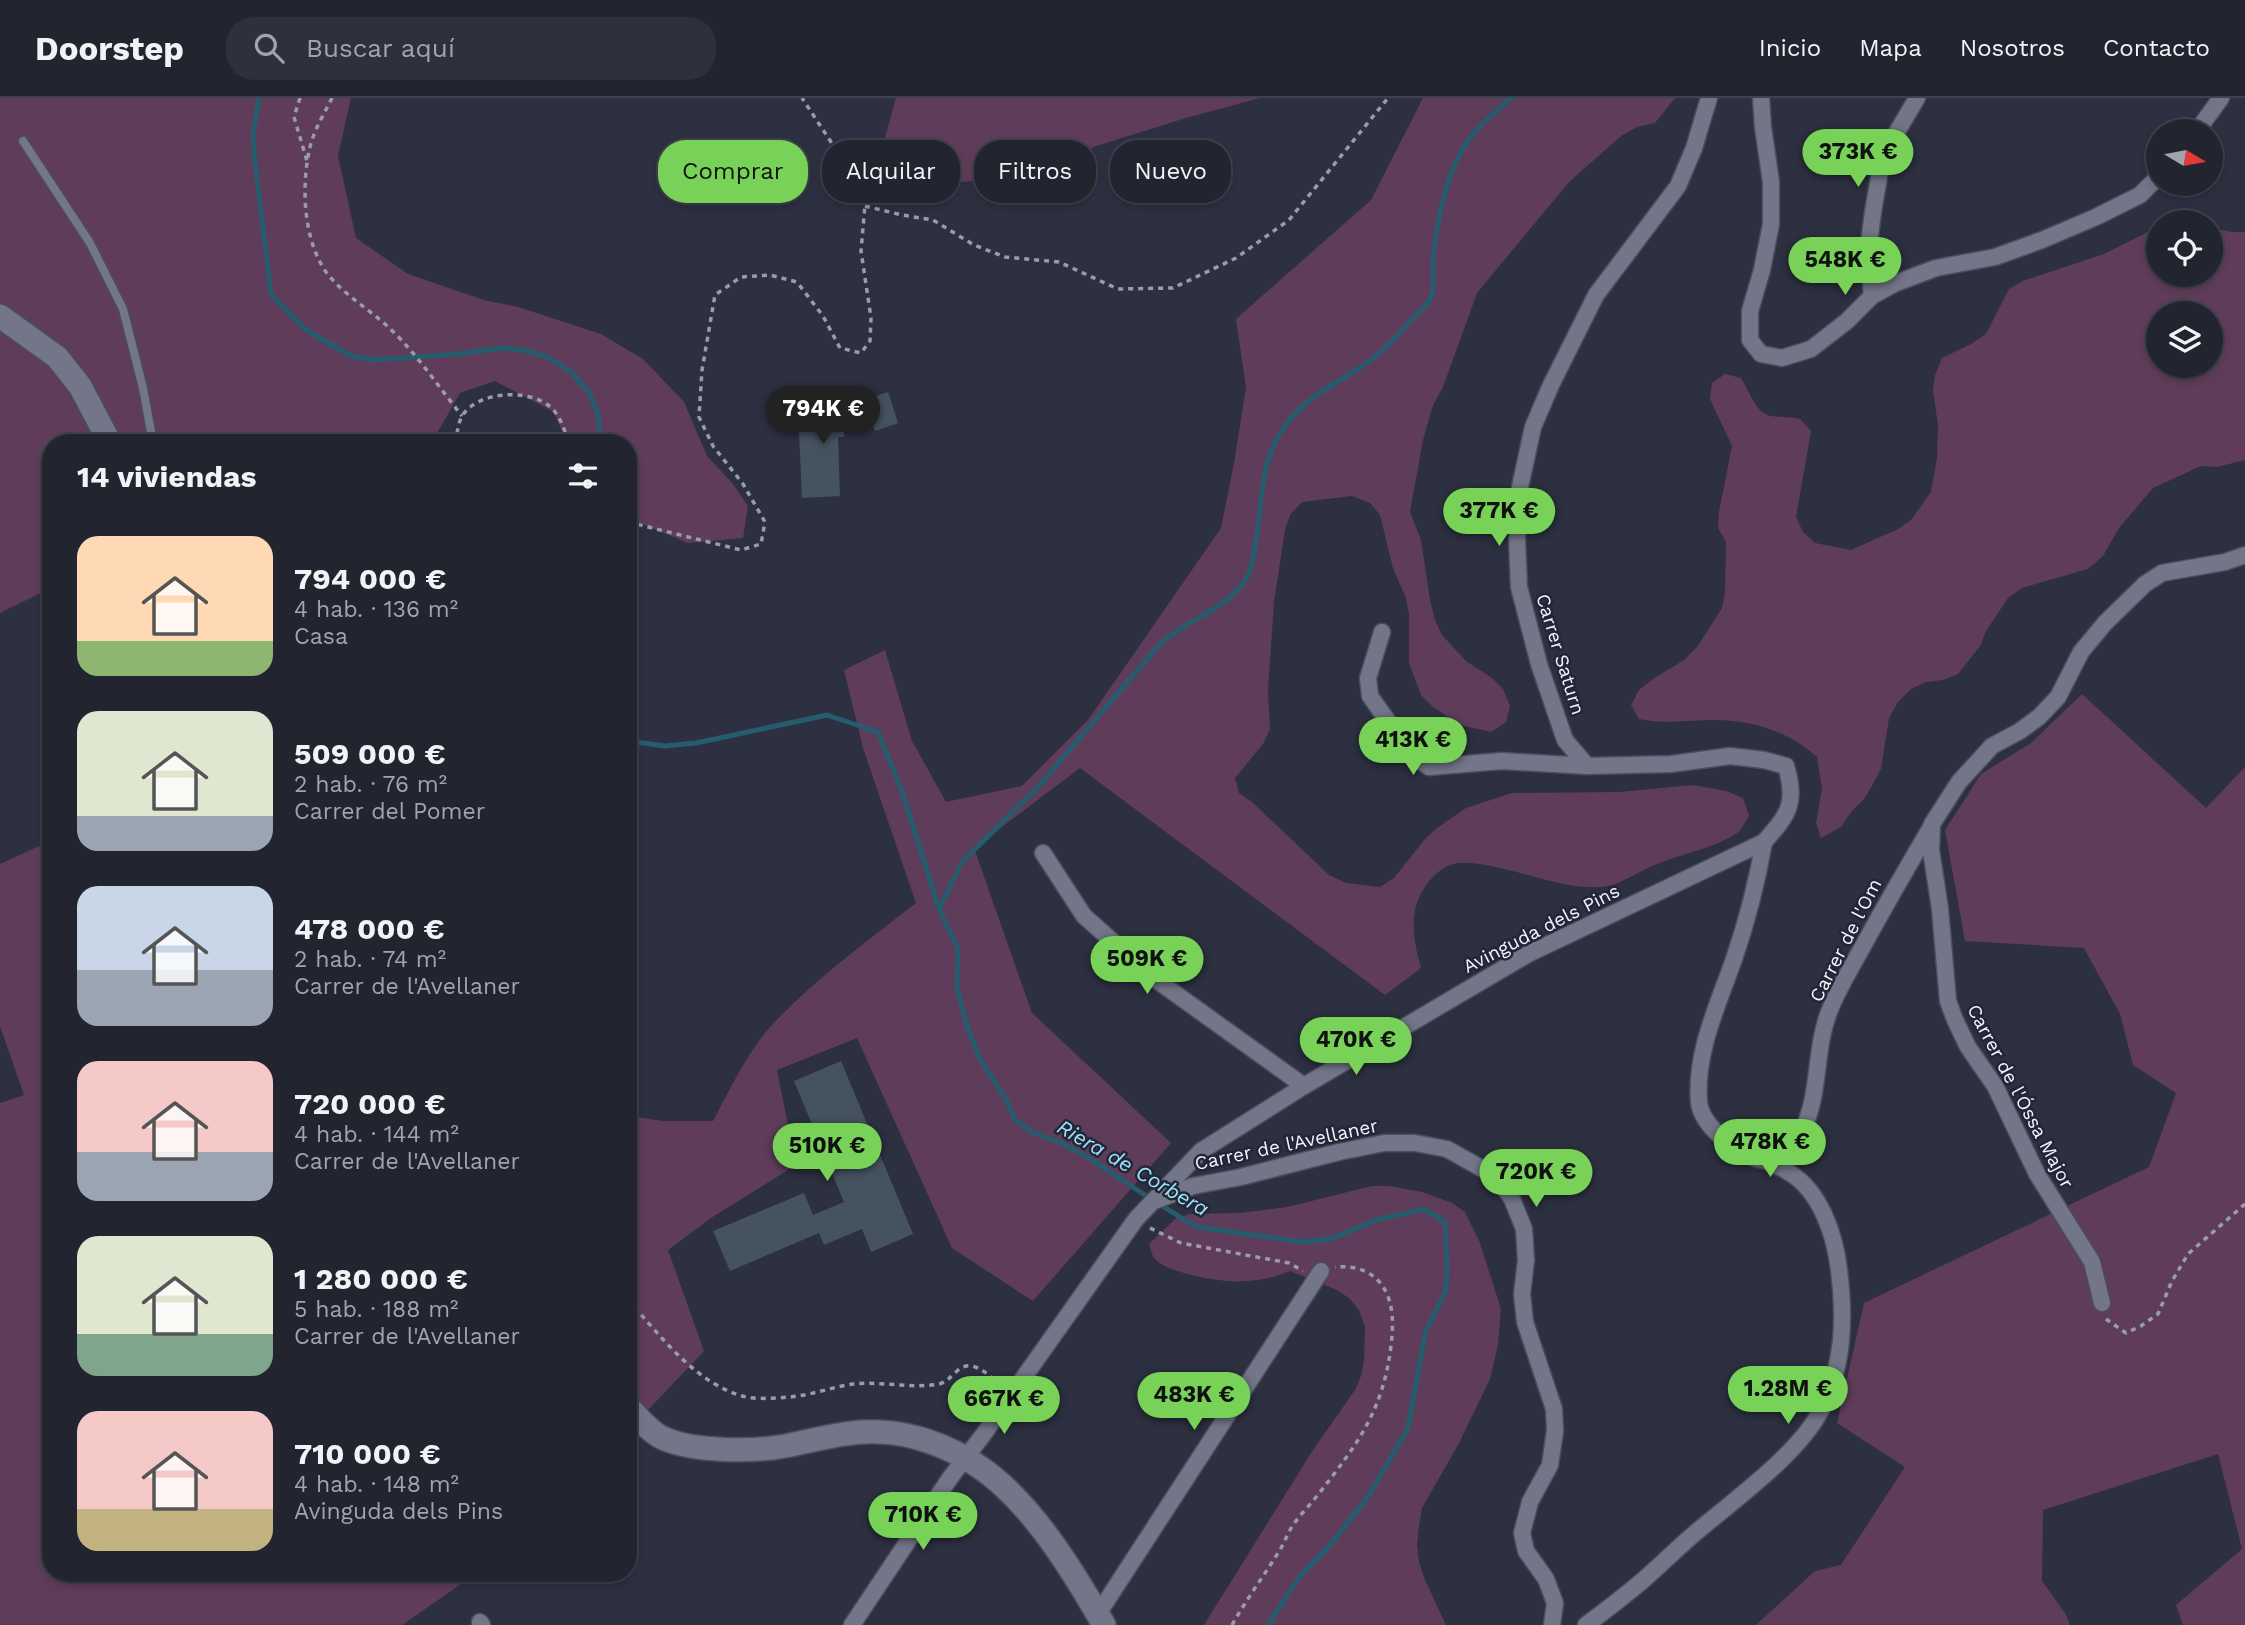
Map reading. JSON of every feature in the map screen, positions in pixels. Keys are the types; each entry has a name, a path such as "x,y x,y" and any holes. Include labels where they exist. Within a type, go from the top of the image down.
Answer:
{"street":[{"name":"Carrer Saturn","path":"1587,766 1565,740 1539,664 1519,587 1517,541 1520,487 1533,427 1551,385 1596,295 1678,186 1694,148 1709,98"},
{"path":"1761,98 1771,183 1772,224 1750,311 1750,340 1761,354 1783,358 1811,349 1847,321 1872,296 1896,283 1936,268 1995,257 2042,240 2096,217 2140,195 2146,189"},
{"path":"1872,296 1868,251 1880,171 1891,142 1917,98"},
{"path":"2206,119 2221,98"},
{"path":"0,316 57,357 80,386 105,434"},
{"path":"1932,824 1959,782 1992,746 2039,717 2058,697 2081,652 2105,622 2146,584 2162,573 2225,562 2245,555"},
{"path":"1382,632 1368,678 1370,696 1411,754 1429,766 1502,761 1587,766 1671,764 1730,756 1786,766 1792,787 1786,818 1764,842 1758,880 1705,1040 1700,1071 1699,1105 1714,1130 1732,1147 1792,1174 1812,1194 1829,1226 1838,1258 1843,1304 1841,1347 1835,1379 1821,1412 1806,1434 1764,1476 1696,1531 1641,1582 1586,1625"},
{"name":"Carrer de l'Om","path":"1766,1161 1782,1155 1798,1138 1811,1114 1816,1070 1830,1010 1891,894 1932,824"},
{"name":"Carrer de l'Óssa Major","path":"1932,824 1931,850 1940,909 1948,1001 1968,1047 1995,1086 2037,1174 2092,1262 2102,1303"},
{"name":"Avinguda dels Pins","path":"852,1625 965,1458 1136,1219 1201,1151 1304,1086 1528,954 1764,842"},
{"path":"1043,853 1084,916 1094,925 1155,979 1304,1086"},
{"name":"Carrer de l'Avellaner","path":"1150,1203 1193,1186 1384,1143 1415,1143 1447,1149 1497,1177 1512,1199 1524,1229 1526,1260 1522,1294 1525,1322 1554,1409 1555,1431 1550,1465 1530,1502 1522,1533 1525,1551 1546,1580 1555,1603 1552,1625"},
{"path":"637,1416 648,1428 675,1443 743,1451 781,1447 859,1432 880,1432 929,1442 965,1458 996,1480 1037,1522 1061,1553 1101,1619 1321,1270"}],"lane":[{"path":"23,141 90,243 123,309 143,387 151,434"}],"path":[{"path":"300,98 294,117 307,163"},
{"path":"332,98 310,146 307,163 306,218 318,257 327,272 350,297 387,326 462,416"},
{"path":"637,524 741,550 761,544 765,522 743,484 713,446 699,417 702,370 715,295 741,277 771,275 797,282 823,316 840,348 861,353 870,341 871,318 862,251 865,205 860,186 802,98"},
{"path":"865,205 933,220 974,245 1005,257 1059,262 1118,289 1173,288 1236,258 1289,220 1388,98"},
{"path":"457,434 462,416 473,405 488,398 512,394 534,398 549,405 561,420 566,434"},
{"path":"2102,1303 2106,1320 2126,1333 2141,1326 2158,1314 2172,1281 2188,1254 2245,1205"},
{"path":"1136,1219 1181,1243 1289,1263 1304,1271 1336,1266 1350,1266 1368,1271 1378,1279 1392,1307 1393,1330 1386,1373 1370,1422 1355,1447 1293,1525 1280,1551 1232,1625"},
{"path":"637,1310 697,1371 721,1388 744,1397 792,1397 876,1382 926,1385 942,1383 965,1365 972,1365 1012,1392"}],"shaded area":[{"path":"0,98 351,98 338,156 356,238 408,274 484,300 518,307 601,334 643,359 684,402 707,456 733,484 748,506 743,538 688,543 637,522 637,434 563,434 554,412 495,381 460,393 437,434 42,434 42,592 0,613"},
{"path":"896,98 1260,98 1096,146 1096,140 974,140 974,181 960,182 960,140 884,140"},
{"path":"1423,98 1675,98 1655,123 1637,127 1621,136 1569,182 1477,293 1443,387 1433,405 1423,440 1410,512 1421,540 1435,620 1442,635 1466,661 1492,678 1503,689 1510,706 1506,722 1491,732 1460,725 1433,707 1421,695 1409,663 1409,614 1406,598 1393,568 1380,515 1370,503 1352,496 1302,502 1290,515 1285,530 1274,602 1268,691 1270,729 1263,744 1235,778 1239,793 1252,802 1329,875 1346,883 1380,887 1394,878 1437,828 1466,808 1512,793 1620,792 1693,785 1726,791 1743,798 1749,816 1743,826 1737,833 1718,843 1667,860 1621,882 1604,887 1563,884 1493,866 1462,863 1450,865 1438,872 1428,883 1415,909 1415,939 1421,968 1385,995 1080,768 974,848 1032,1013 1171,1143 1033,1301 952,1248 857,1038 777,1070 796,1165 711,1218 668,1250 704,1351 637,1422 637,1117 663,1121 713,1121 747,1058 772,1025 824,976 916,903 863,748 844,670 885,650 912,741 946,802 1022,786 1088,720 1221,528 1246,388 1236,319 1371,200"},
{"path":"2223,230 2245,232 2245,460 2217,467 2201,466 2153,488 2119,528 2103,556 2088,569 2022,588 2008,598 1986,631 1980,646 1958,674 1943,680 1926,682 1911,689 1898,702 1889,718 1881,769 1873,784 1841,827 1821,838 1816,823 1822,789 1817,757 1805,748 1780,733 1753,724 1723,720 1665,722 1639,719 1631,705 1639,690 1684,660 1697,647 1722,608 1726,542 1718,528 1732,446 1710,399 1712,383 1725,374 1741,378 1761,411 1771,416 1800,419 1811,431 1796,517 1803,532 1815,543 1851,550 1898,529 1911,520 1931,492 1937,458 1938,425 1933,391 1935,375 1942,358 1986,334 2009,289 2023,281 2104,254 2146,233 2146,287 2223,287"},
{"path":"2082,694 2206,808 2245,767 2245,1625 2183,1625 2176,1605 2242,1549 2218,1454 2043,1510 2042,1581 2065,1613 2070,1625 1756,1625 1815,1571 1841,1565 1905,1467 1837,1423 1864,1303 2149,1167 2176,1093 2133,1065 2120,1014 2084,948 1965,941 1945,830 1981,774 2031,743"},
{"path":"39,846 42,853 42,1582 464,1582 402,1625 0,1625 0,1103 24,1095 0,1026 0,864"},
{"path":"1372,1186 1422,1192 1452,1203 1465,1212 1480,1243 1501,1309 1498,1345 1490,1379 1459,1443 1422,1508 1417,1545 1419,1562 1446,1625 1204,1625 1313,1450 1355,1390 1364,1361 1365,1327 1359,1310 1349,1298 1335,1289 1290,1271 1251,1281 1211,1279 1161,1264 1154,1258 1149,1244 1175,1219 1190,1214 1239,1213 1287,1207"}],"building":[{"path":"831,387 847,390 844,437 838,437 840,496 802,498 799,432 808,430 810,398 829,401"},
{"path":"888,392 898,423 875,431 864,400"},
{"path":"841,1061 913,1234 871,1252 862,1229 824,1245 819,1233 730,1271 713,1231 804,1193 813,1215 844,1202 794,1081"}],"waterway":[{"name":"Riera de Corbera","path":"259,98 253,133 254,153 271,294 305,329 351,356 372,360 504,348 528,351 550,358 571,372 589,392 598,414 600,434"},
{"path":"939,909 962,862 1038,787 1159,645 1225,601 1244,582 1253,556 1267,463 1281,432 1309,401 1385,348 1428,302 1432,292 1433,255 1438,221 1455,164 1473,133 1511,98"},
{"name":"Riera de Corbera","path":"637,742 665,746 696,743 827,715 878,732 902,791 939,909 958,949 957,988 967,1026 980,1059 1006,1099 1015,1120 1034,1133 1084,1155 1151,1199"},
{"name":"Riera de Corbera","path":"1159,1204 1196,1227 1305,1242 1331,1239 1376,1220 1424,1209 1445,1222 1446,1290 1425,1333 1408,1428 1368,1497 1330,1545 1300,1576 1268,1625"}]}
